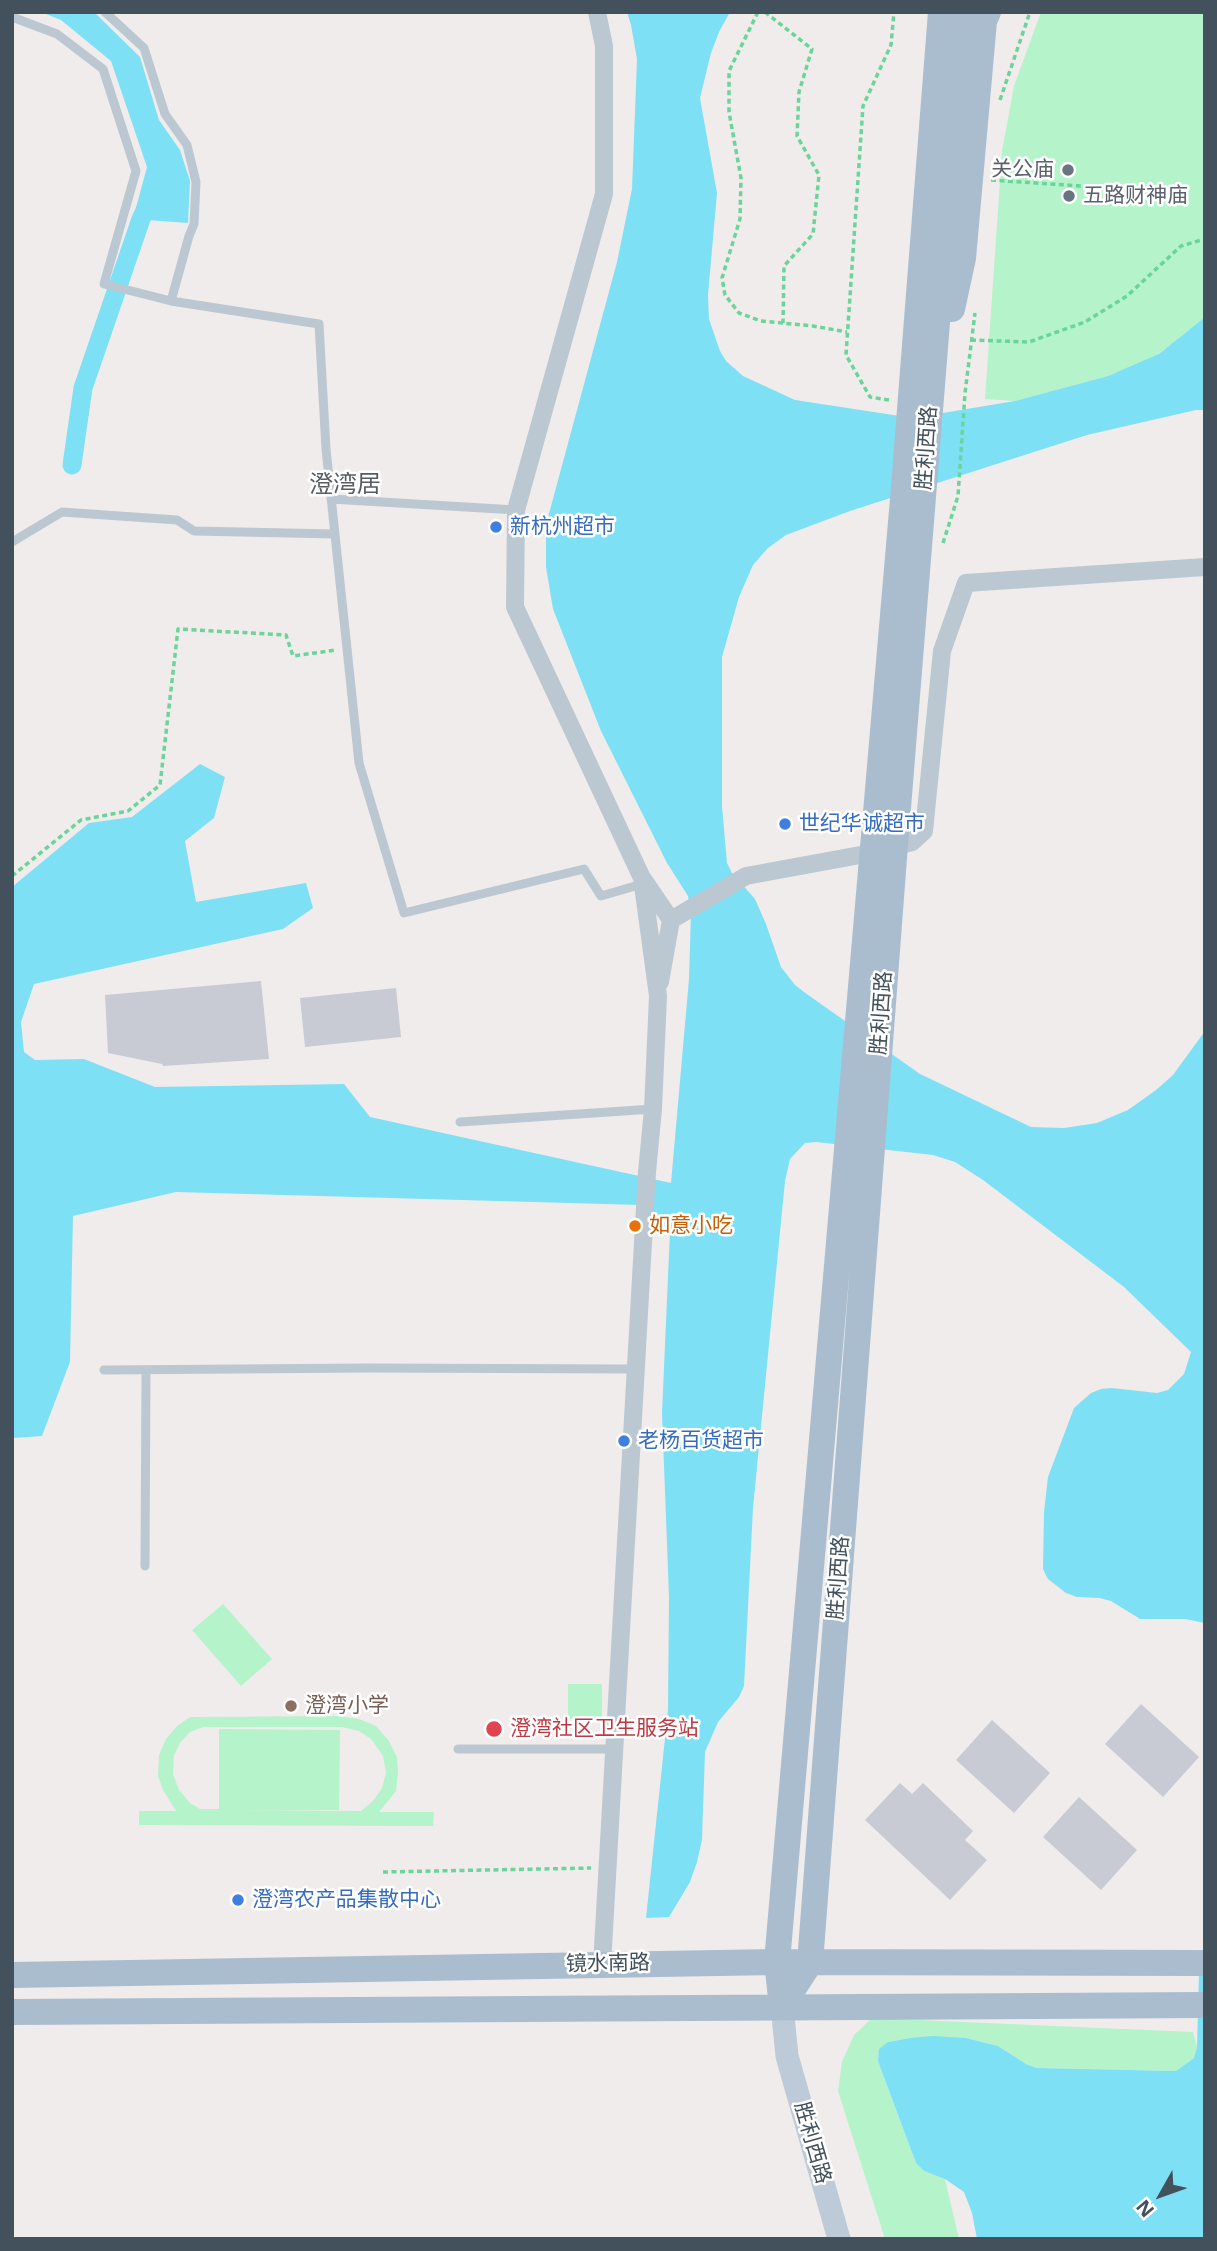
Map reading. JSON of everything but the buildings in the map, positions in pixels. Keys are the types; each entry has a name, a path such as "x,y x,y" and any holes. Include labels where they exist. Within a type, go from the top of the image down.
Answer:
{"main road":[{"path":"932,122 933,12"},
{"name":"胜利西路","path":"782,2006 810,1963 857,1176 857,1025 883,849 913,496 920,407 932,122 941,12"},
{"path":"920,407 963,258 978,15"},
{"name":"胜利西路","path":"782,2006 777,1962 857,1176 881,1037 883,849"},
{"name":"镜水南路","path":"12,1975 777,1962 1205,1962"},
{"name":"镜水南路","path":"12,2012 782,2006 1205,2006"}],"street":[{"path":"597,12 604,46 604,194 516,510 515,607 642,881 658,996 602,1965"},
{"path":"658,996 677,917 746,876 912,842 925,831 943,651 966,583 1205,567"},
{"path":"642,881 677,917"},
{"name":"胜利西路","path":"782,2006 787,2056 839,2239"}],"lane":[{"path":"105,12 144,48 165,114 187,145 196,182 194,224 172,301"},
{"path":"12,17 57,33 103,69 136,171 104,284 172,301 319,324 326,449 359,763 404,913 584,869 601,896 642,881"},
{"path":"331,499 516,510"},
{"path":"12,542 62,512 177,520 194,531 335,534"},
{"path":"460,1122 653,1109"},
{"path":"104,1370 635,1369"},
{"path":"145,1566 146,1370"},
{"path":"458,1749 614,1749"}],"path":[{"path":"758,12 729,71 729,112 741,178 740,219 722,278 725,295 739,313 761,321 847,332"},
{"path":"765,12 812,49 799,92 797,136 819,175 813,234 784,266 783,323"},
{"path":"894,12 891,45 863,106 846,355 870,397 920,407"},
{"path":"999,104 1030,12"},
{"path":"990,180 1111,188"},
{"path":"971,340 1029,342 1085,322 1126,296 1181,246 1205,239"},
{"path":"942,544 958,496 975,313"},
{"path":"12,876 81,820 128,811 160,785 178,629 286,635 293,656 347,648"},
{"path":"383,1872 607,1867"}],"green space":[{"path":"1041,12 1205,12 1205,317 1159,354 1108,376 1015,401 985,399 1002,151 1014,86"},
{"path":"223,1604 272,1659 241,1686 192,1630"},
{"path":"568,1684 602,1684 602,1719 568,1719"},
{"path":"338,1716 359,1719 376,1726 389,1741 397,1757 398,1773 396,1791 379,1812 434,1812 433,1826 139,1825 139,1811 176,1811 158,1776 159,1755 166,1739 177,1726 190,1717","holes":["203,1727 342,1727 359,1731 371,1739 383,1756 386,1773 382,1788 373,1801 361,1811 241,1810 339,1810 340,1730 219,1729 219,1809 200,1809 190,1803 179,1790 173,1774 174,1755 180,1743 190,1732"]},
{"path":"872,2018 1193,2032 1197,2047 1194,2058 1176,2071 1037,2068 998,2046 966,2038 910,2038 888,2042 879,2050 878,2061 916,2163 924,2171 945,2179 959,2239 885,2239 838,2091 842,2062 854,2035"}],"water":[{"path":"41,12 94,12 140,57 159,120 180,150 190,181 188,223 133,219 147,167 111,61 61,20"},
{"path":"627,12 730,12 711,53 700,98 717,193 708,295 709,319 720,351 726,361 743,376 795,400 913,418 1015,401 1108,376 1159,354 1205,317 1205,410 1087,435 850,511 786,535 768,548 753,565 739,597 722,657 722,806 727,863 732,873 755,899 781,967 795,985 920,1074 1031,1127 1064,1128 1097,1123 1128,1110 1173,1075 1205,1031 1205,1623 1185,1619 1140,1619 1111,1601 1066,1593 1048,1579 1043,1569 1048,1477 1074,1408 1091,1393 1101,1389 1157,1393 1168,1390 1184,1374 1191,1352 1124,1287 983,1180 955,1162 933,1155 805,1143 790,1159 785,1181 753,1508 744,1686 739,1697 718,1722 705,1752 702,1840 690,1882 669,1917 646,1918 668,1710 669,1597 662,1413 670,1231 640,1205 176,1192 73,1216 70,1362 42,1436 14,1438 12,1434 12,887 89,823 132,817 200,764 225,777 214,818 185,841 196,902 306,883 313,908 283,929 34,984 21,1022 24,1052 35,1060 84,1059 155,1087 344,1084 370,1117 671,1183 689,979 691,913 688,896 667,863 601,731 553,609 546,567 547,521 617,262 632,189 637,59"},
{"path":"1205,1940 1205,2239 977,2239 972,2213 964,2192 945,2179 924,2171 916,2163 878,2061 879,2049 888,2042 910,2038 966,2038 998,2046 1037,2068 1176,2071 1194,2058 1197,2047 1199,1973"}],"waterway":[{"path":"72,465 83,388 141,219 152,196"}],"place":[{"name":"关公庙","path":"1068,170"},
{"name":"五路财神庙","path":"1069,196"},
{"name":"新杭州超市","path":"496,527"},
{"name":"世纪华诚超市","path":"785,824"},
{"name":"如意小吃","path":"635,1226"},
{"name":"老杨百货超市","path":"624,1441"},
{"name":"澄湾小学","path":"291,1706"},
{"name":"澄湾社区卫生服务站","path":"494,1729"},
{"name":"澄湾农产品集散中心","path":"238,1900"}],"district":[{"name":"澄湾居","path":"345,485"}]}
